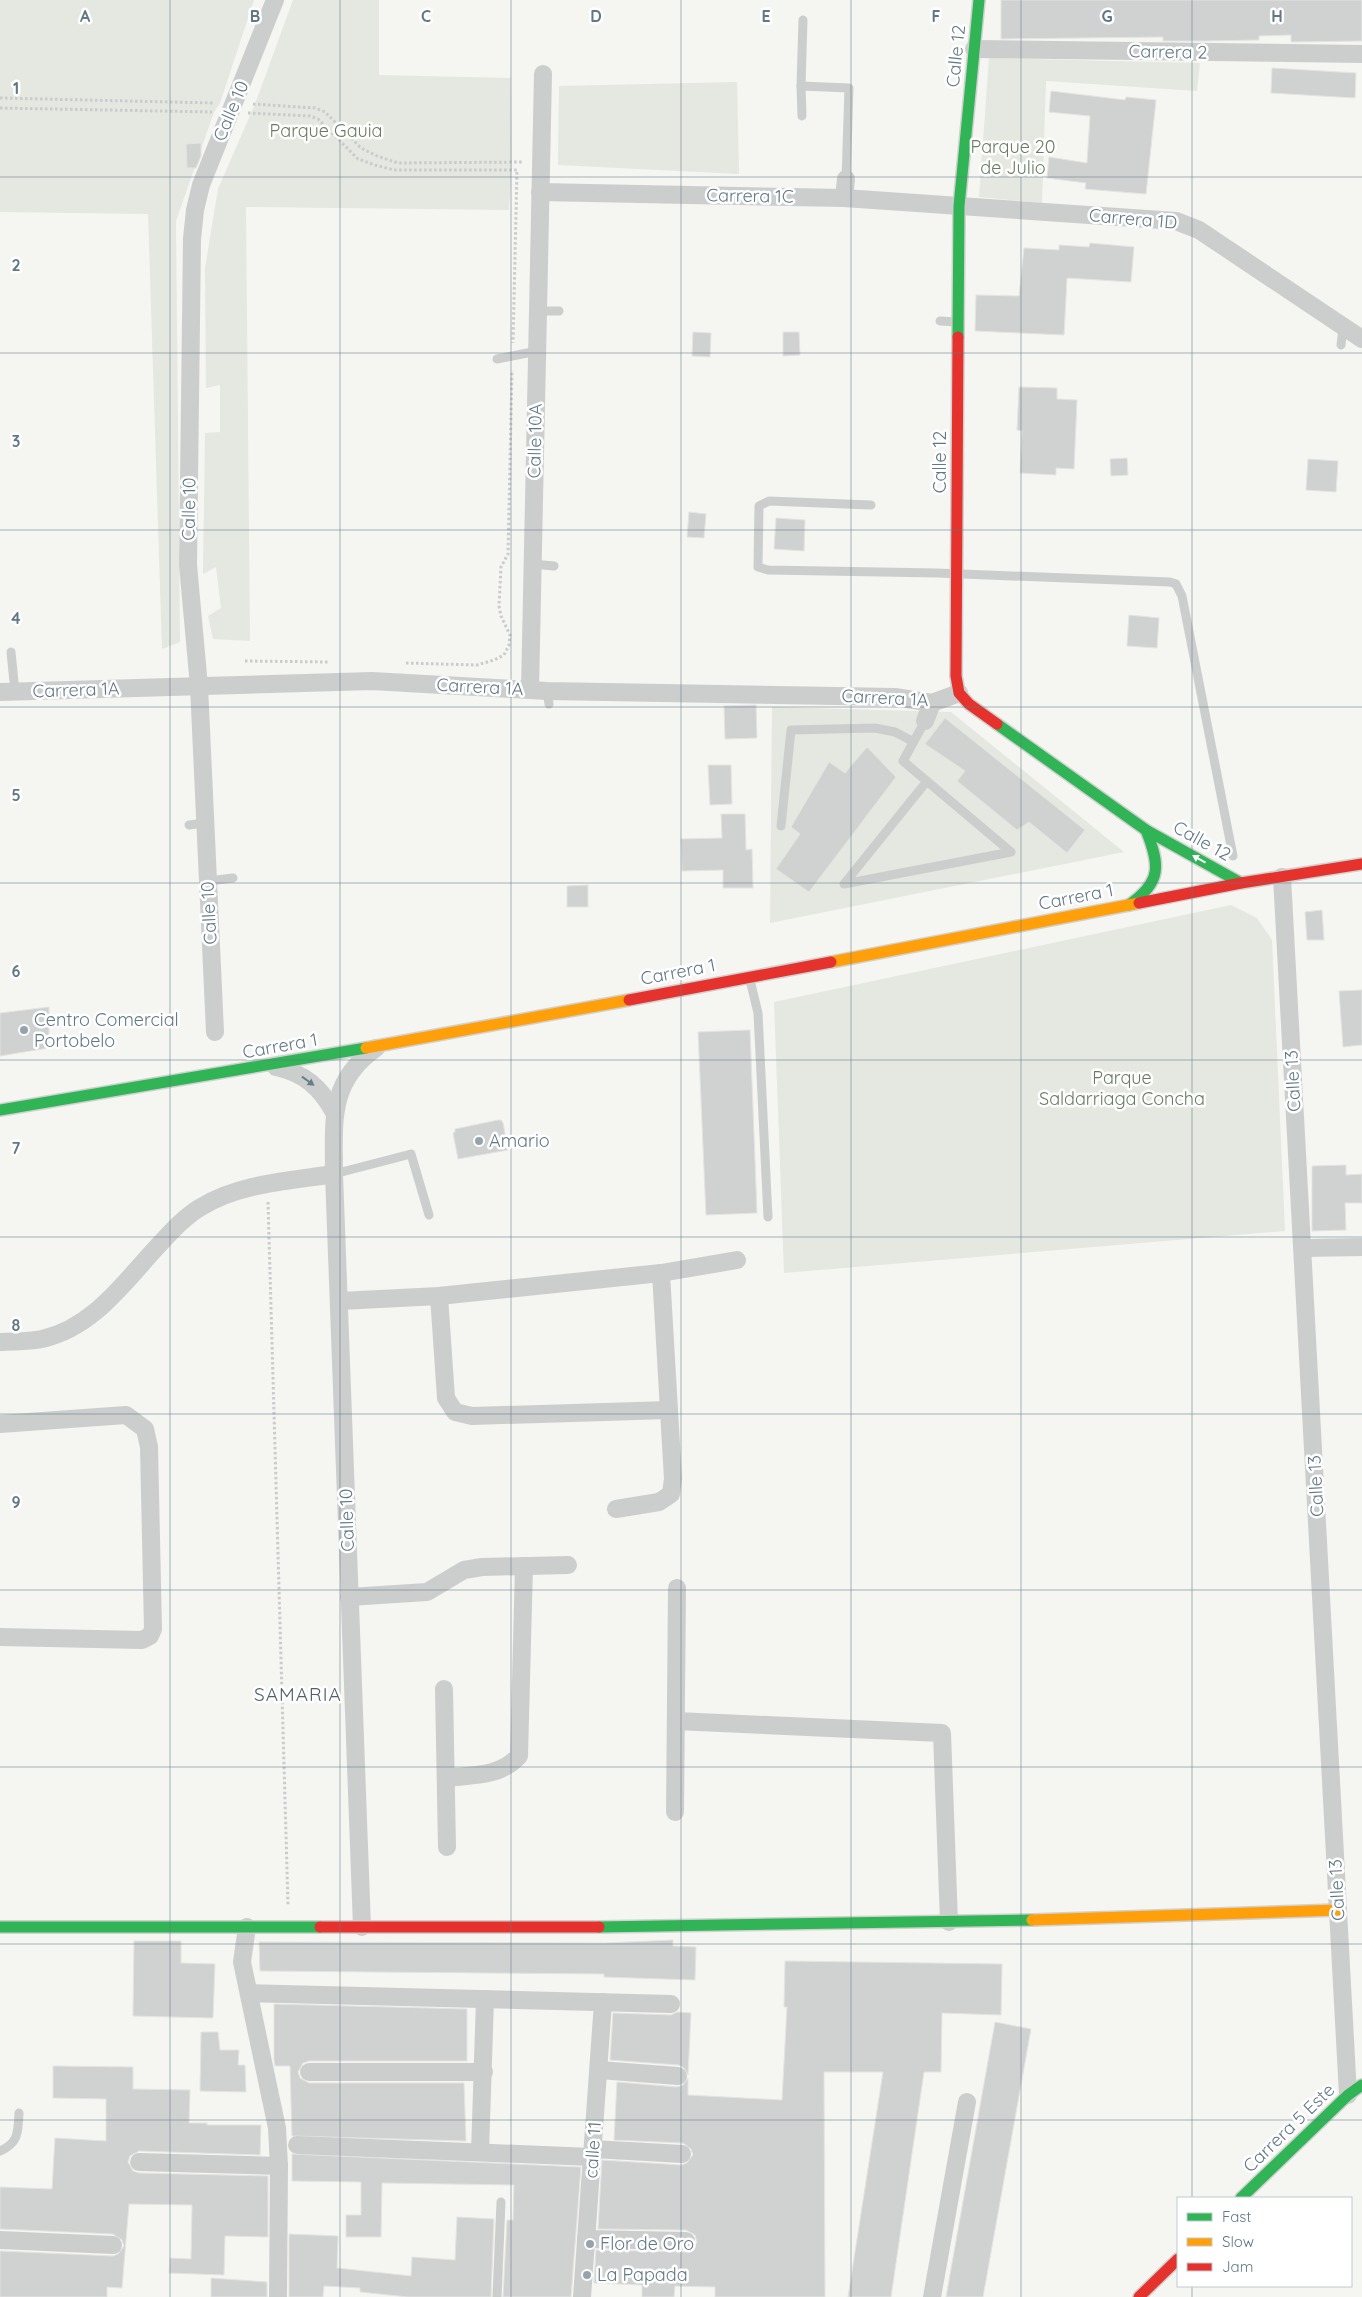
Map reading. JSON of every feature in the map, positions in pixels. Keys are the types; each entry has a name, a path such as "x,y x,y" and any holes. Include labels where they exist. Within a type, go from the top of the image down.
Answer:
{"street":[{"name":"Calle 10","path":"215,1032 208,881 196,824 199,686 188,565 192,239 194,210 201,185 274,0"},
{"name":"Calle 12","path":"979,0 959,206 956,676 959,693 969,704 1146,830 1241,883"},
{"name":"Carrera 2","path":"974,49 1362,54"},
{"name":"Calle 10A","path":"542,695 532,564 543,74"},
{"path":"844,198 846,179"},
{"name":"Carrera 1C","path":"540,192 844,198 959,206"},
{"name":"Carrera 1D","path":"959,206 1169,220 1188,224 1342,336 1362,339"},
{"name":"Carrera 1A","path":"8,692 372,681 542,695 895,697 932,702 959,693"},
{"path":"924,721 932,702"},
{"name":"Calle 12","path":"1129,905 1150,889 1157,870 1157,858 1146,830"},
{"name":"Carrera 1","path":"0,1110 270,1066 1241,883 1362,864"},
{"name":"Calle 13","path":"1282,877 1338,1910 1355,2090"},
{"path":"334,1112 338,1096 349,1074 366,1056 379,1046"},
{"path":"270,1066 290,1070 309,1080 324,1094 334,1112"},
{"name":"Calle 10","path":"334,1112 334,1174 362,1927"},
{"path":"0,1342 43,1338 64,1331 86,1320 104,1304 167,1236 191,1214 220,1198 268,1184 334,1174"},
{"path":"1303,1248 1362,1247"},
{"path":"340,1301 439,1296 661,1273 737,1260"},
{"path":"616,1509 659,1502 671,1494 674,1479 661,1273"},
{"path":"439,1296 446,1398 455,1412 472,1416 670,1410"},
{"path":"0,1424 126,1415 145,1429 149,1447 153,1629 150,1636 142,1640 0,1637"},
{"path":"349,1598 427,1592 464,1570 482,1566 568,1565"},
{"path":"446,1778 495,1772 510,1766 519,1756 524,1566"},
{"path":"675,1812 677,1588"},
{"path":"444,1689 447,1847"},
{"path":"676,1721 942,1733 948,1922"},
{"path":"0,1927 588,1927 948,1922 1338,1910"},
{"path":"246,1927 242,1962 277,2128 280,2166 278,2297"},
{"path":"249,1993 670,2004"},
{"path":"480,2152 485,1999"},
{"name":"calle 11","path":"582,2297 603,2002"},
{"path":"598,2070 678,2076"},
{"path":"309,2072 484,2072"},
{"name":"Carrera 5 Este","path":"1242,2197 1355,2090"},
{"path":"932,2297 967,2102"},
{"path":"297,2145 480,2152 682,2154"},
{"path":"139,2162 280,2166"},
{"path":"586,2238 686,2241"},
{"path":"0,2240 113,2245"},
{"path":"1139,2297 1177,2260"}],"lane":[{"path":"802,116 803,20"},
{"path":"801,86 849,88 846,179"},
{"path":"537,311 559,311"},
{"path":"940,321 958,322"},
{"path":"497,359 536,351"},
{"path":"871,506 769,502 759,506 758,567 768,570 937,573 1170,582 1176,584 1182,596 1233,856"},
{"path":"532,564 554,566"},
{"path":"8,692 11,652"},
{"path":"924,721 903,760 1011,852 844,884 927,781"},
{"path":"781,826 791,730 875,728 895,732 912,741"},
{"path":"208,881 232,878"},
{"path":"750,977 758,1013 768,1217"},
{"path":"334,1174 411,1154 429,1215"},
{"path":"0,2151 14,2143 18,2134 19,2113"},
{"path":"497,2297 501,2202"}],"path":[{"path":"0,98 232,108 310,116 318,119 358,159 394,170 517,170 508,554 501,567 499,606 501,616 510,635 509,644 504,655 477,665 400,663"},
{"path":"0,108 315,108 325,112 362,148 377,156 398,163 541,162"},
{"path":"245,661 332,662"},
{"path":"268,1184 289,1911"}],"green space":[{"path":"0,0 254,0 220,103 214,112 176,221 180,642 162,649 148,214 0,212"},
{"name":"Parque Gauia","path":"293,0 379,0 379,75 511,78 512,162 509,210 246,207 250,641 213,639 208,616 221,608 216,567 203,574 205,433 220,432 220,385 206,388 205,268 218,189 255,104"},
{"name":"Parque 20 de Julio","path":"989,58 1200,63 1197,91 1046,81 1042,203 979,197"},
{"path":"737,82 739,174 558,165 559,86"},
{"path":"772,707 951,712 1124,852 770,923"},
{"name":"Parque Saldarriaga Concha","path":"1231,905 1257,918 1272,940 1285,1231 784,1273 774,1002"}],"building":[{"path":"1001,0 1362,0 1362,41 1291,42 1291,35 1259,36 1259,40 1205,41 1163,41 1163,37 1001,39"},
{"path":"1272,68 1356,73 1355,98 1271,93"},
{"path":"1051,91 1125,100 1126,97 1156,100 1146,194 1085,189 1086,183 1047,178 1049,157 1087,163 1090,116 1049,112"},
{"path":"201,143 201,156 196,168 187,168 186,144"},
{"path":"1090,243 1134,247 1131,282 1067,278 1064,335 975,331 976,295 1019,296 1024,248 1059,250 1059,245 1089,247"},
{"path":"693,332 711,333 710,357 692,356"},
{"path":"783,332 799,332 800,355 783,356"},
{"path":"1019,387 1057,388 1057,399 1077,400 1074,469 1056,468 1056,475 1020,473 1022,431 1017,430"},
{"path":"1127,458 1128,475 1111,476 1110,459"},
{"path":"1308,459 1338,461 1336,492 1306,490"},
{"path":"689,512 706,514 704,538 687,537"},
{"path":"776,518 805,520 804,551 774,549"},
{"path":"1129,615 1159,618 1157,648 1127,646"},
{"path":"756,705 757,738 725,739 724,706"},
{"path":"945,718 1085,830 1067,853 1029,822 1017,830 957,781 965,771 925,744"},
{"path":"867,747 896,777 809,892 776,869 800,834 791,827 829,762 845,773"},
{"path":"708,765 731,765 732,804 710,805"},
{"path":"721,814 745,814 746,850 752,849 753,888 723,888 723,870 682,871 681,839 722,838"},
{"path":"588,885 588,907 567,907 567,886"},
{"path":"1322,910 1324,940 1307,940 1305,912"},
{"path":"1362,990 1362,1045 1343,1047 1339,991"},
{"name":"Centro Comercial Portobelo","path":"49,1007 49,1048 0,1056 0,1013"},
{"path":"750,1030 757,1213 706,1215 698,1032"},
{"name":"Amario","path":"501,1120 503,1123 508,1150 458,1159 453,1133 455,1129"},
{"path":"1346,1165 1346,1175 1362,1174 1362,1203 1345,1203 1346,1230 1312,1231 1312,1166"},
{"path":"673,1940 673,1946 696,1947 695,1980 604,1977 604,1974 260,1971 259,1942 605,1943"},
{"path":"134,1941 181,1941 181,1963 215,1964 213,2018 133,2016"},
{"path":"785,1961 1002,1964 1001,2015 942,2013 941,2072 924,2072 891,2297 848,2297 883,2072 824,2072 825,2297 715,2297 715,2287 675,2286 674,2297 642,2297 642,2285 594,2283 596,2250 686,2252 692,2250 697,2242 695,2235 686,2230 598,2229 602,2160 681,2165 687,2163 693,2155 691,2149 683,2143 614,2140 617,2082 677,2087 683,2085 688,2078 688,2095 782,2100 787,2007 784,2007"},
{"path":"274,2004 467,2009 467,2061 309,2061 303,2063 298,2072 300,2078 309,2083 464,2083 466,2141 292,2136 290,2066 275,2066 274,2060"},
{"path":"677,2012 691,2013 688,2075 684,2068 679,2065 610,2060 613,2013 671,2015"},
{"path":"995,2022 1031,2029 983,2297 946,2297"},
{"path":"201,2032 218,2032 220,2050 239,2050 238,2065 245,2065 246,2092 200,2091"},
{"path":"53,2066 133,2067 133,2089 190,2090 189,2123 261,2125 260,2155 139,2151 130,2156 128,2162 133,2171 139,2173 268,2176 268,2237 225,2236 224,2275 169,2273 170,2258 191,2259 192,2205 129,2204 122,2288 107,2287 107,2297 0,2297 0,2251 113,2256 118,2254 124,2246 122,2240 113,2234 0,2229 0,2187 52,2189 55,2138 106,2141 106,2099 53,2098"},
{"path":"292,2154 581,2167 571,2297 503,2297 507,2220 513,2220 514,2185 382,2183 381,2237 346,2237 346,2215 361,2215 361,2182 292,2181"},
{"path":"457,2217 494,2219 491,2297 408,2297 360,2292 360,2288 324,2286 323,2297 289,2297 289,2234 338,2236 337,2268 411,2276 412,2257 455,2260"},
{"path":"211,2278 267,2282 267,2297 211,2297"}],"traffic: fast":[{"path":"958,337 959,206 979,0"},
{"path":"997,724 1146,830 1241,883"},
{"path":"1129,905 1148,888 1155,872 1154,853 1146,830"},
{"path":"0,1110 366,1048"},
{"path":"599,1927 1032,1920"},
{"path":"0,1927 320,1927"},
{"path":"1242,2197 1348,2095 1362,2085"}],"traffic: slow":[{"path":"831,962 1139,903"},
{"path":"366,1048 629,1000"},
{"path":"1032,1920 1338,1910"}],"traffic: jam":[{"path":"958,337 956,676 959,693 969,704 997,724"},
{"path":"1139,903 1241,883 1362,864"},
{"path":"629,1000 831,962"},
{"path":"320,1927 599,1927"},
{"path":"1139,2297 1177,2260"}],"place":[{"name":"Centro Comercial Portobelo","path":"24,1030"},
{"name":"Amario","path":"479,1141"},
{"name":"Flor de Oro","path":"590,2244"},
{"name":"La Papada","path":"587,2275"}],"district":[{"name":"SAMARIA","path":"298,1694"}]}
